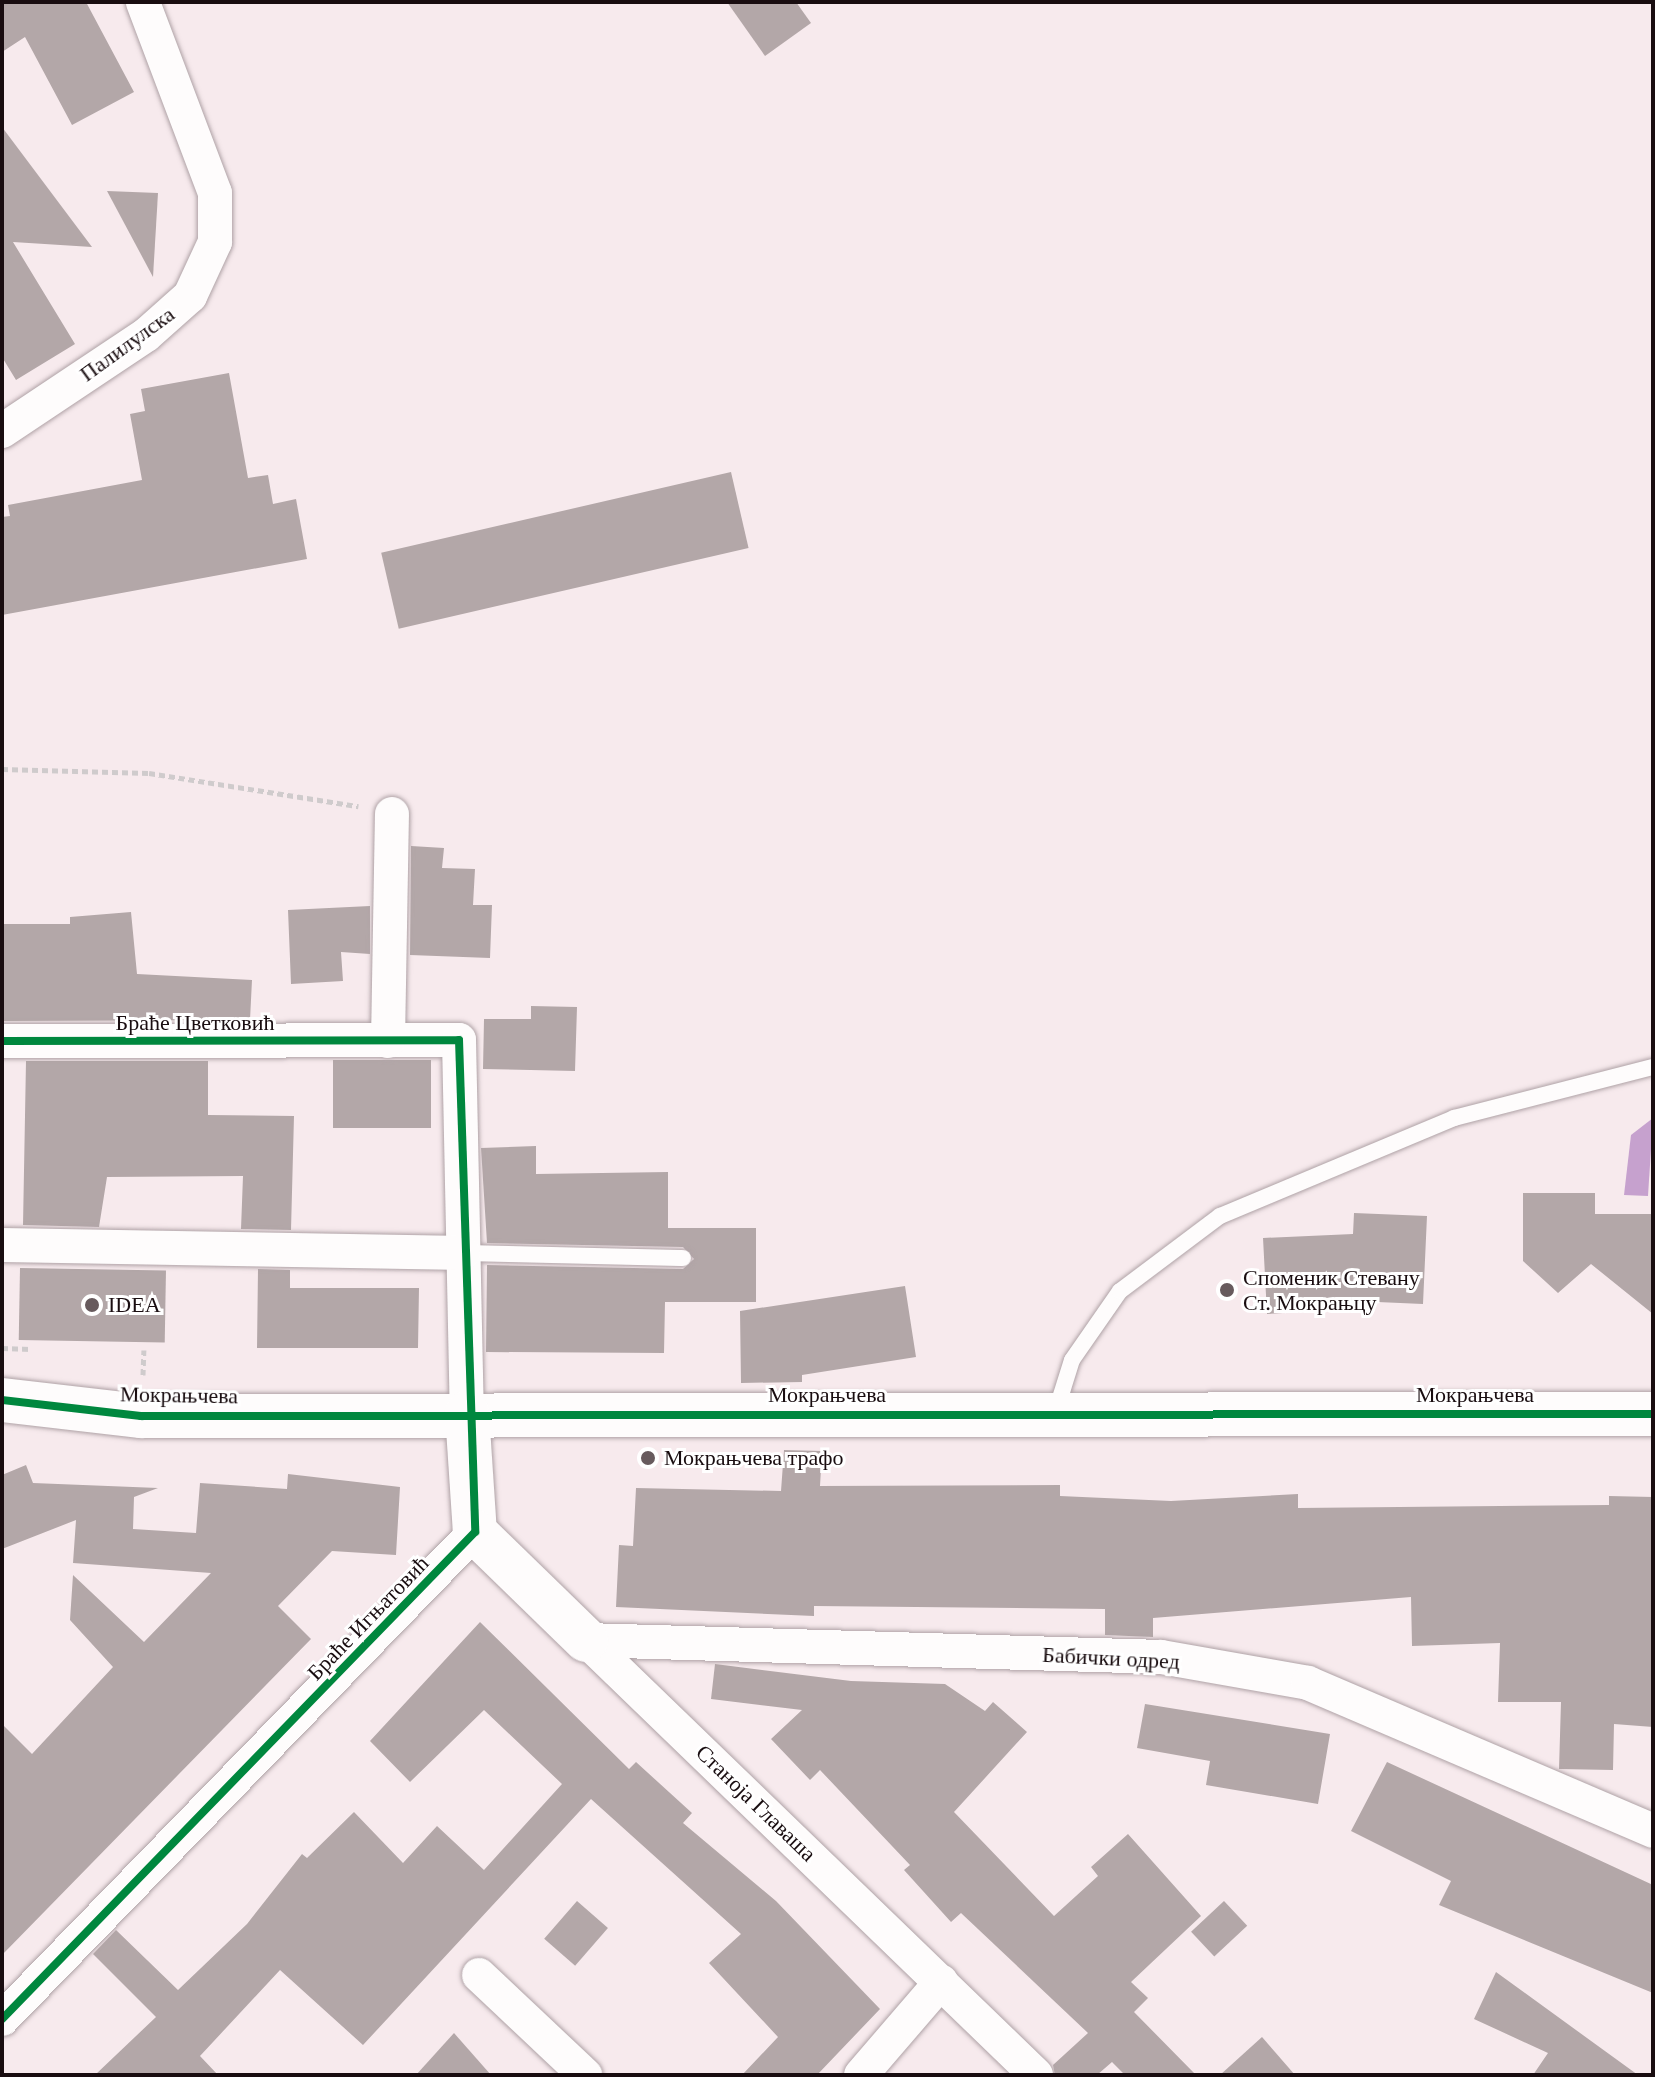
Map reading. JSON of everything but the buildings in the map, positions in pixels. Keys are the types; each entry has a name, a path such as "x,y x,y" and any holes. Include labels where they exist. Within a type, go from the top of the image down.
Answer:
{"street":[{"name":"Палилулска","path":"2,431 146,335 190,296 215,242 215,193 143,2"},
{"path":"388,1041 392,814"},
{"name":"Браће Цветковић","path":"2,1041 459,1040 463,1253"},
{"path":"2,1245 463,1253 467,1413 475,1532"},
{"name":"Мокрањчева","path":"2,1400 141,1416 467,1413 1653,1414"},
{"name":"Станоја Главаша","path":"475,1532 1036,2075"},
{"name":"Браће Игњатовић","path":"2,2019 475,1532"},
{"name":"Бабички одред","path":"586,1640 1161,1657 1308,1683 1653,1831"},
{"path":"479,1975 585,2075"},
{"path":"861,2075 941,1982"}],"lane":[{"path":"1056,1413 1072,1360 1120,1291 1220,1216 1454,1118 1653,1067"},
{"path":"463,1253 683,1258"}],"path":[{"path":"2,769 149,773 313,796 392,814"},
{"path":"2,1348 31,1349"}],"shaded area":[{"path":"1653,1118 1648,1196 1624,1195 1631,1135"}],"cycle path":[{"path":"2,1041 459,1040 475,1532 2,2019"},
{"path":"2,1400 141,1416 1653,1414"}],"place":[{"name":"Споменик Стевану Ст. Мокрањцу","path":"1227,1290"},
{"name":"IDEA","path":"92,1305"},
{"name":"Мокрањчева трафо","path":"648,1458"}]}
